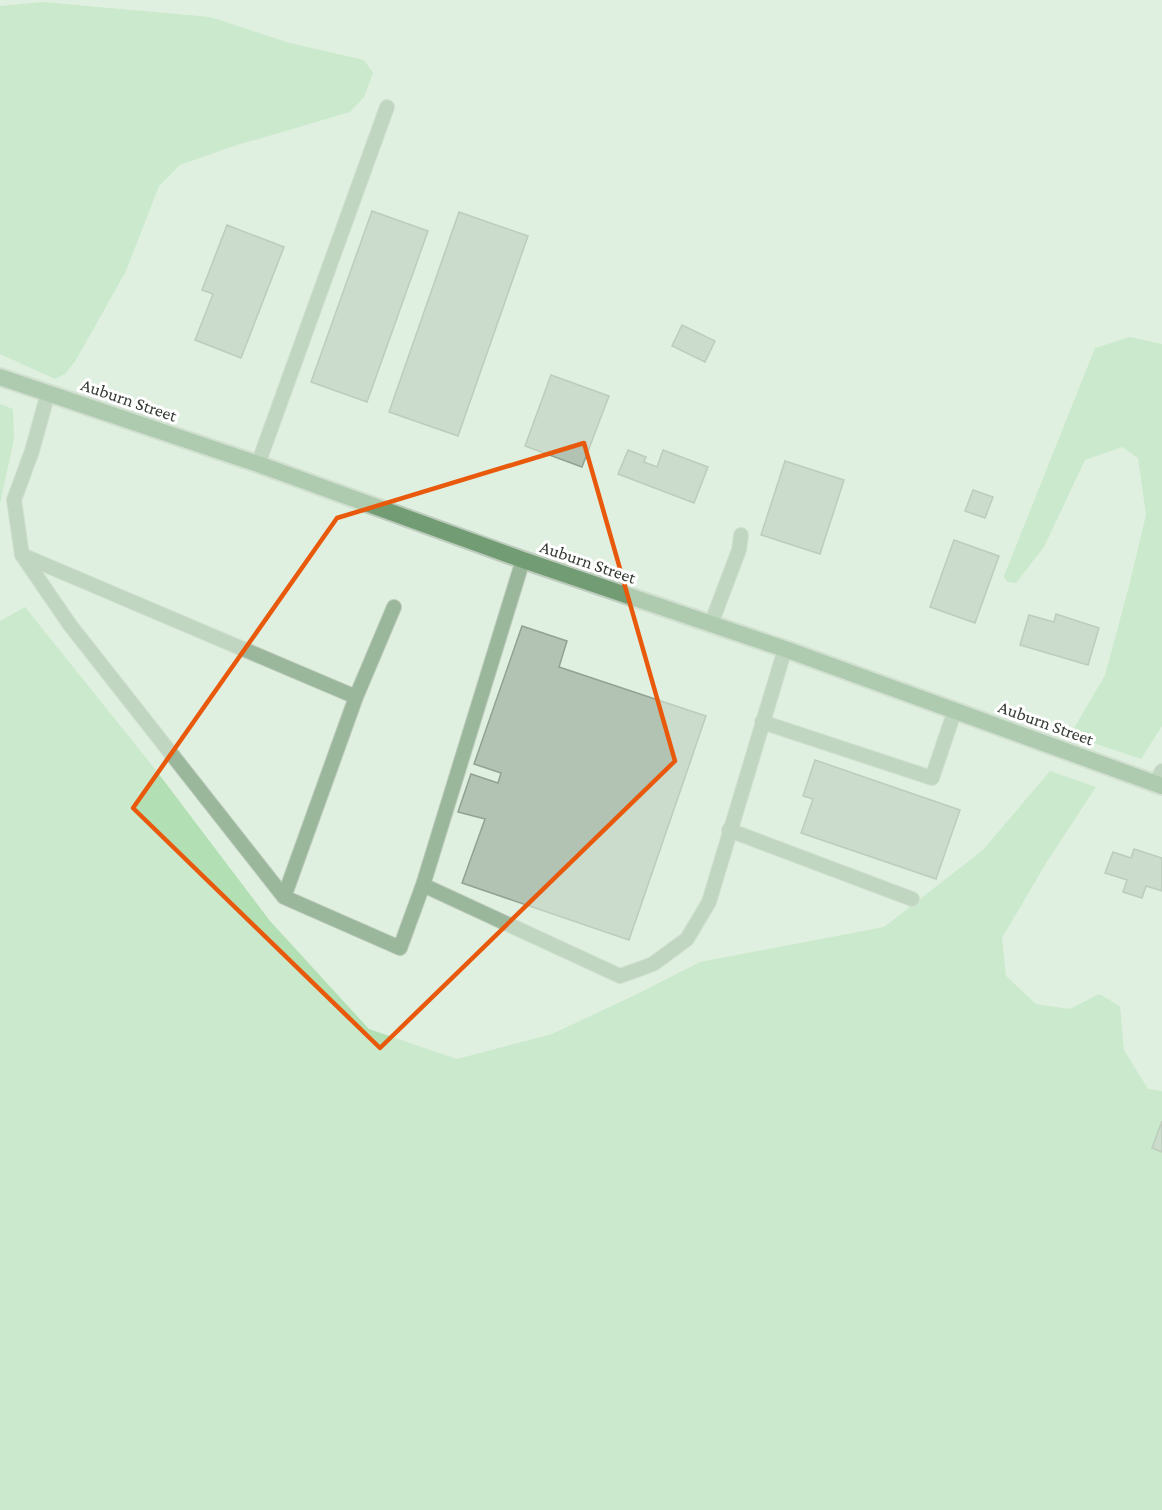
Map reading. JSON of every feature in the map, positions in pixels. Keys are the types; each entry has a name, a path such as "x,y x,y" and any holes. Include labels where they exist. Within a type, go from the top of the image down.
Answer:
{"main road":[{"name":"Auburn Street","path":"0,377 258,464 523,560 785,649 981,721 1160,780"}],"lane":[{"path":"258,464 387,106"},
{"path":"48,393 32,451 14,500 22,555 70,625 284,897 400,948 423,885 523,560"},
{"path":"711,624 739,550 741,535"},
{"path":"22,555 356,697"},
{"path":"284,897 356,697 394,608"},
{"path":"423,885 620,976 653,963 687,939 709,902 785,649"},
{"path":"762,722 932,777 955,710"},
{"path":"729,830 912,899"}],"highlighted area":[{"path":"584,443 675,761 380,1048 133,808 337,518"}],"green space":[{"path":"43,2 210,17 290,43 364,60 373,73 364,97 350,112 234,146 180,165 159,186 126,271 76,360 65,374 55,379 0,354 0,6"},
{"path":"1130,337 1162,344 1162,726 1141,759 1070,735 1105,675 1129,586 1146,515 1138,458 1122,447 1085,460 1044,547 1016,583 1007,582 1004,576 1095,348"},
{"path":"0,404 13,409 14,439 0,504"},
{"path":"25,607 155,769 270,921 369,1029 457,1059 552,1034 700,962 884,927 983,850 1050,771 1096,787 1046,863 1002,938 1006,976 1036,1004 1070,1009 1099,994 1120,1006 1124,1050 1148,1089 1162,1091 1162,1510 0,1510 0,621"}],"building":[{"path":"372,211 428,231 367,402 311,382"},
{"path":"459,212 528,236 458,436 389,412"},
{"path":"227,225 284,247 241,358 195,340 213,294 202,290"},
{"path":"682,325 715,341 705,362 672,346"},
{"path":"551,375 609,396 582,467 525,446"},
{"path":"628,450 646,457 644,462 657,467 663,450 708,467 694,503 618,474"},
{"path":"785,461 844,480 820,554 761,535"},
{"path":"973,490 993,497 985,518 965,511"},
{"path":"954,540 999,556 975,623 930,607"},
{"path":"1056,614 1099,628 1088,665 1020,645 1029,615 1054,622"},
{"path":"522,626 567,641 559,667 706,716 629,940 462,883 485,819 458,812 471,774 498,783 501,773 474,764"},
{"path":"815,760 960,810 936,879 801,833 813,799 803,796"},
{"path":"1134,849 1162,858 1162,891 1146,886 1142,898 1123,892 1127,880 1105,873 1113,852 1131,858"},
{"path":"1162,1121 1162,1152 1152,1148"}]}
